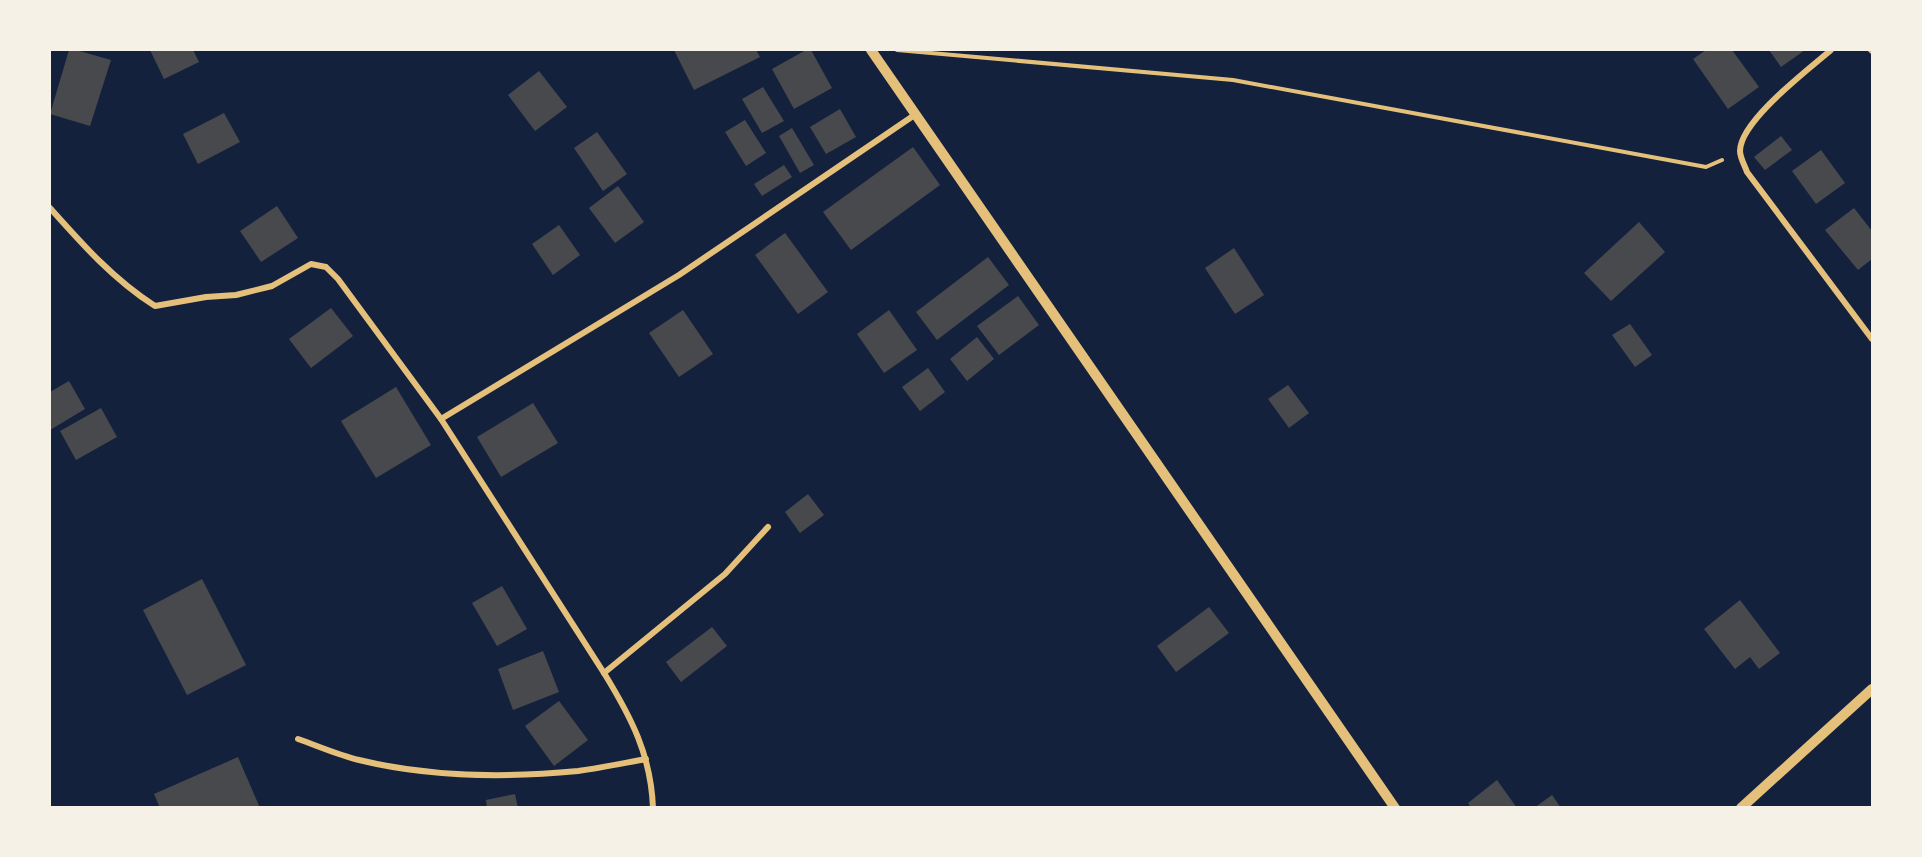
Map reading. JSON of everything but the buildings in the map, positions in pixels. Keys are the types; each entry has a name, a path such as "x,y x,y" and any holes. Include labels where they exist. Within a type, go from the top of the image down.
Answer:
{"street":[{"path":"871,50 1395,807"},
{"path":"1831,50 1763,110 1742,138 1740,152 1747,172 1872,339"},
{"path":"441,419 679,275 916,114"},
{"path":"50,208 85,249 133,292 155,306 236,295 272,286 311,264 326,267 338,279 441,419 624,706 646,759 653,807"},
{"path":"604,673 725,574 768,526"},
{"path":"1741,807 1872,689"},
{"path":"298,739 356,760 388,766 469,774 499,775 580,770 646,759"}],"path":[{"path":"896,50 1233,80 1706,167 1740,152"}]}
